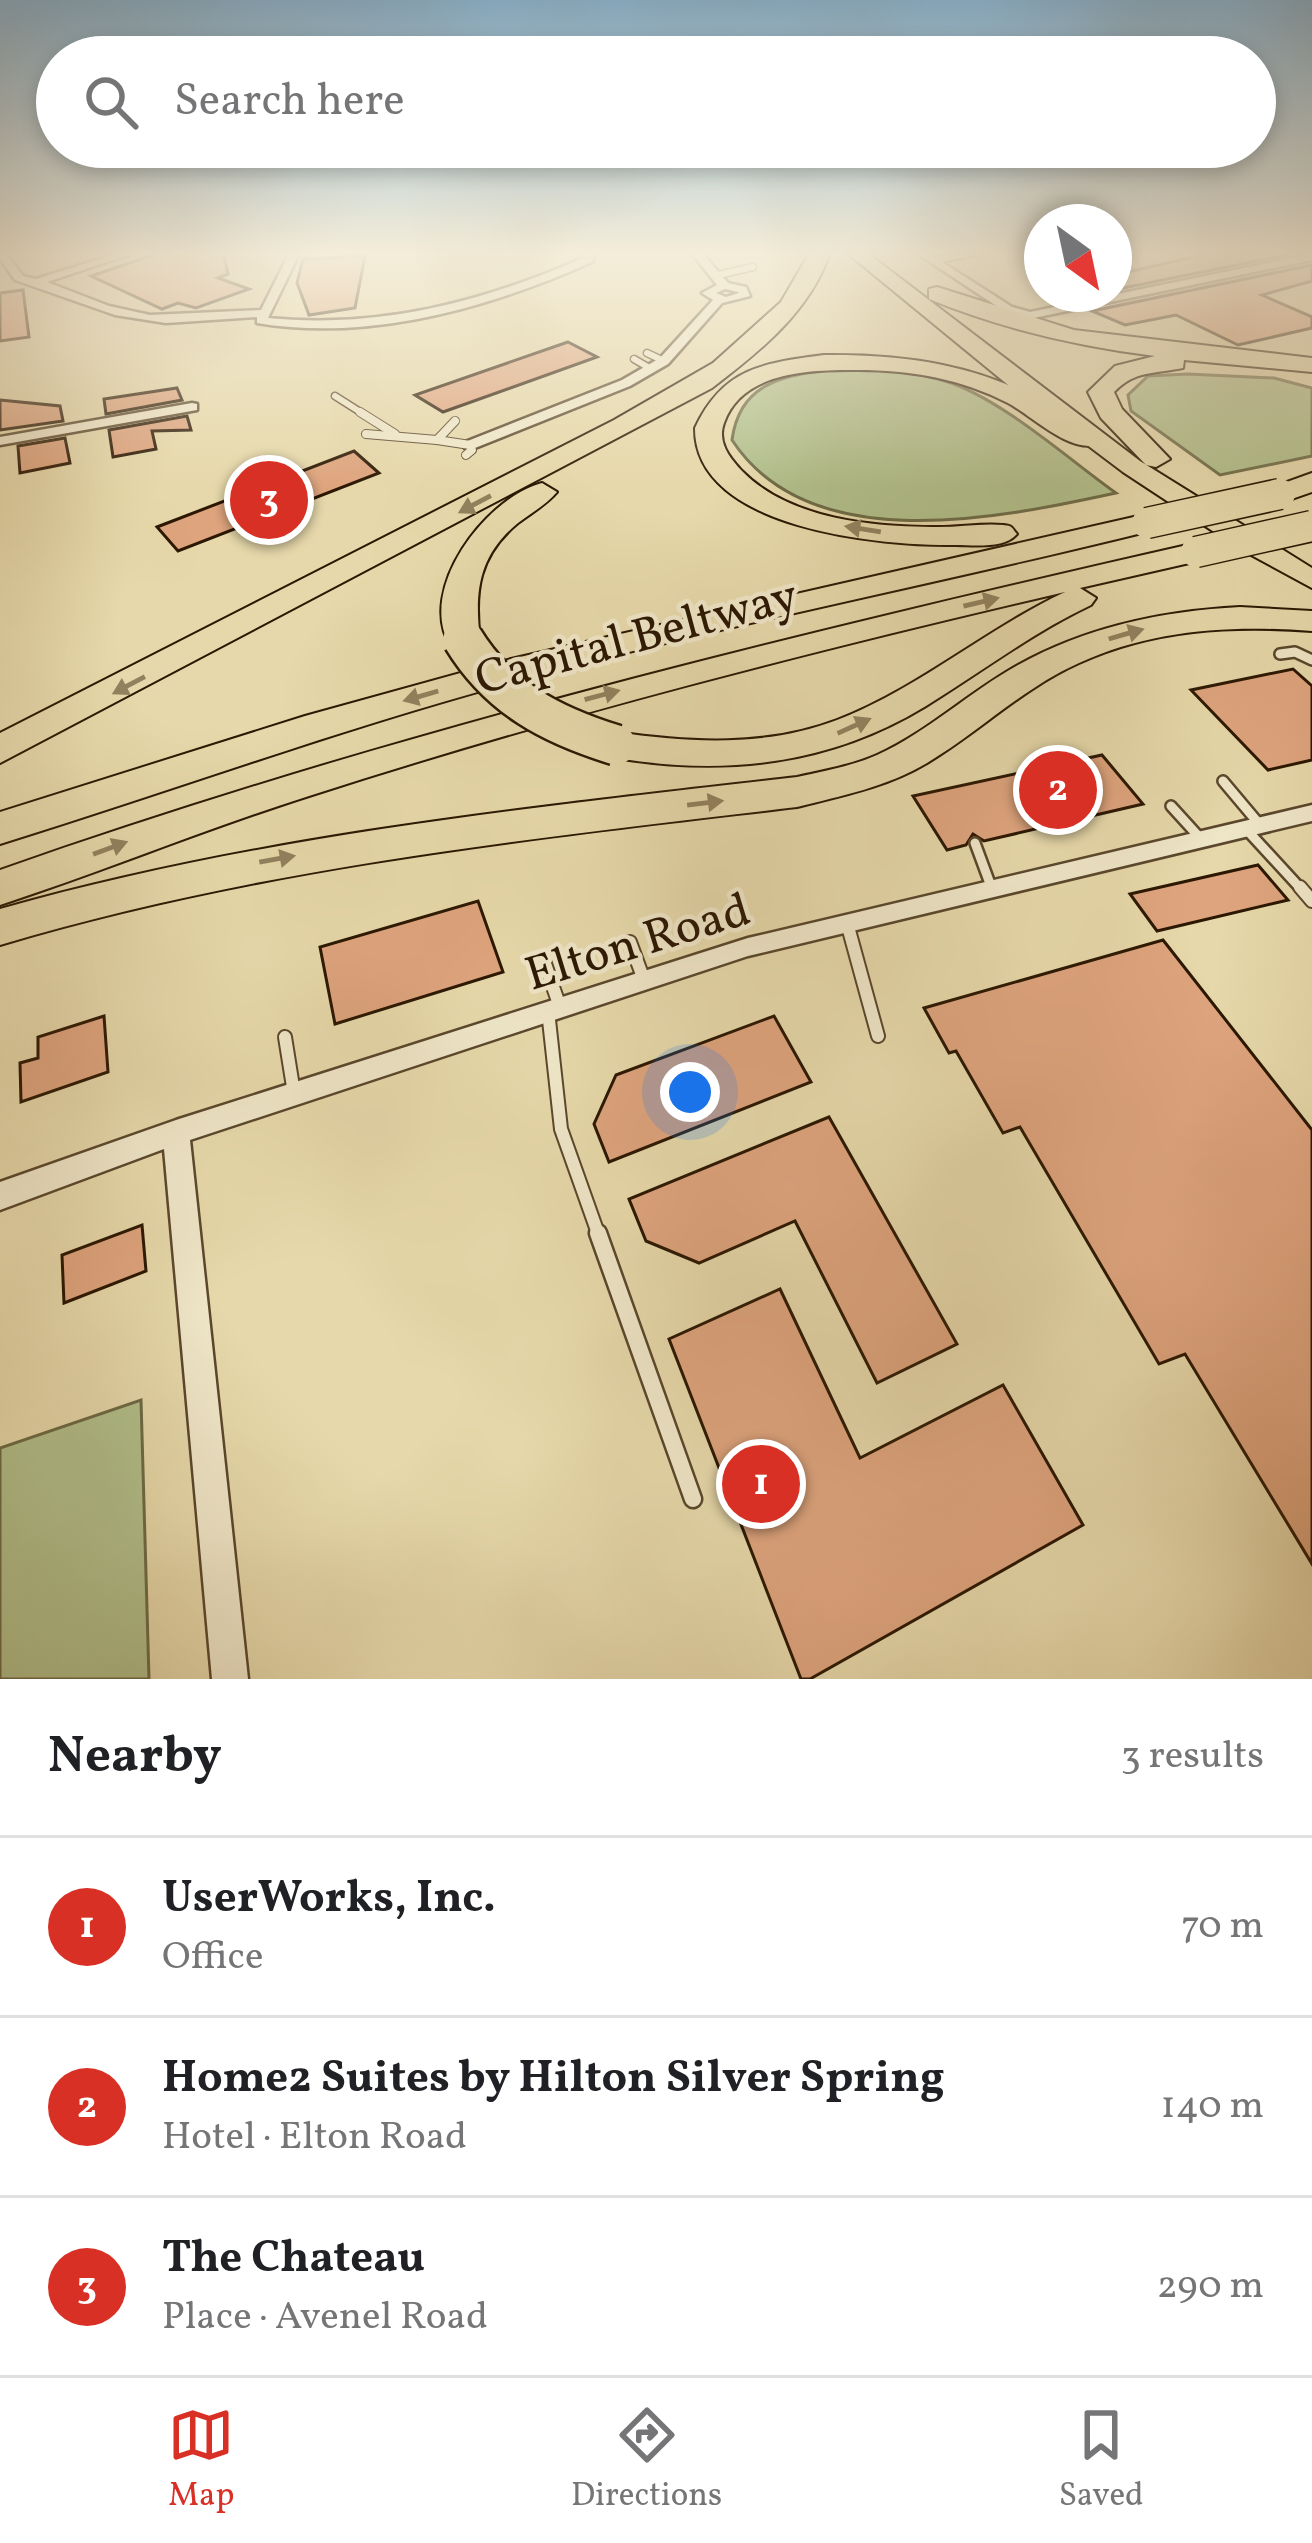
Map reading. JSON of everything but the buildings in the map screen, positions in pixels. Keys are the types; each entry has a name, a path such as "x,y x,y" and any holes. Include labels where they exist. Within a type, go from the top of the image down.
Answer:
{"highway":[{"path":"760,330 724,367 493,528 476,547 458,592 463,639 490,680 516,703 577,734 616,745 719,756 812,743 892,707 1045,613 1196,553"},
{"path":"1033,330 1312,365"},
{"path":"1086,439 974,379 926,366 867,360 809,364 762,376 730,393 708,428 714,455 743,487 796,514 830,523 944,536 1147,523"},
{"path":"1156,459 1101,400 1100,392 1116,374 1148,364 1201,363 1312,380"},
{"path":"0,750 622,426 724,367"},
{"name":"Capital Beltway","path":"0,828 161,774 509,671 718,618 1312,484"},
{"name":"Capital Beltway","path":"0,888 194,819 541,711 721,662 1312,526"},
{"path":"0,927 128,889 256,863 797,792 847,781 893,764 1037,669 1105,640 1191,618 1312,621"}],"main road":[{"path":"952,330 1086,439 1312,580"},
{"path":"985,330 1156,459 1312,552"}],"street":[{"path":"468,450 657,365 685,330"},
{"path":"0,441 192,407"},
{"name":"Elton Road","path":"0,1196 176,1132 748,947 1312,813"},
{"path":"176,1132 230,1679"}],"lane":[{"path":"647,353 657,365"},
{"path":"634,359 657,365"},
{"path":"335,396 395,434"},
{"path":"437,440 455,421"},
{"path":"366,434 437,440 468,450"},
{"path":"1280,654 1294,652 1312,660"},
{"path":"1223,781 1312,901"},
{"path":"1171,806 1201,839"},
{"path":"975,843 992,889"},
{"path":"848,923 878,1036"},
{"path":"630,942 644,980"},
{"path":"543,958 554,1009 561,1129 693,1499"},
{"path":"285,1037 294,1093"}],"green space":[{"path":"844,368 920,375 966,389 1011,415 1116,493 1018,512 910,521 857,516 809,502 766,477 732,440 737,419 745,404 771,383"},
{"path":"1148,376 1274,378 1312,388 1312,456 1220,475 1131,411 1128,395"},
{"path":"141,1400 149,1679 0,1679 0,1448"}],"place":[{"name":"The Chateau","path":"269,500"},
{"name":"Home2 Suites by Hilton Silver Spring","path":"1058,790"},
{"name":"UserWorks, Inc.","path":"761,1484"}]}
